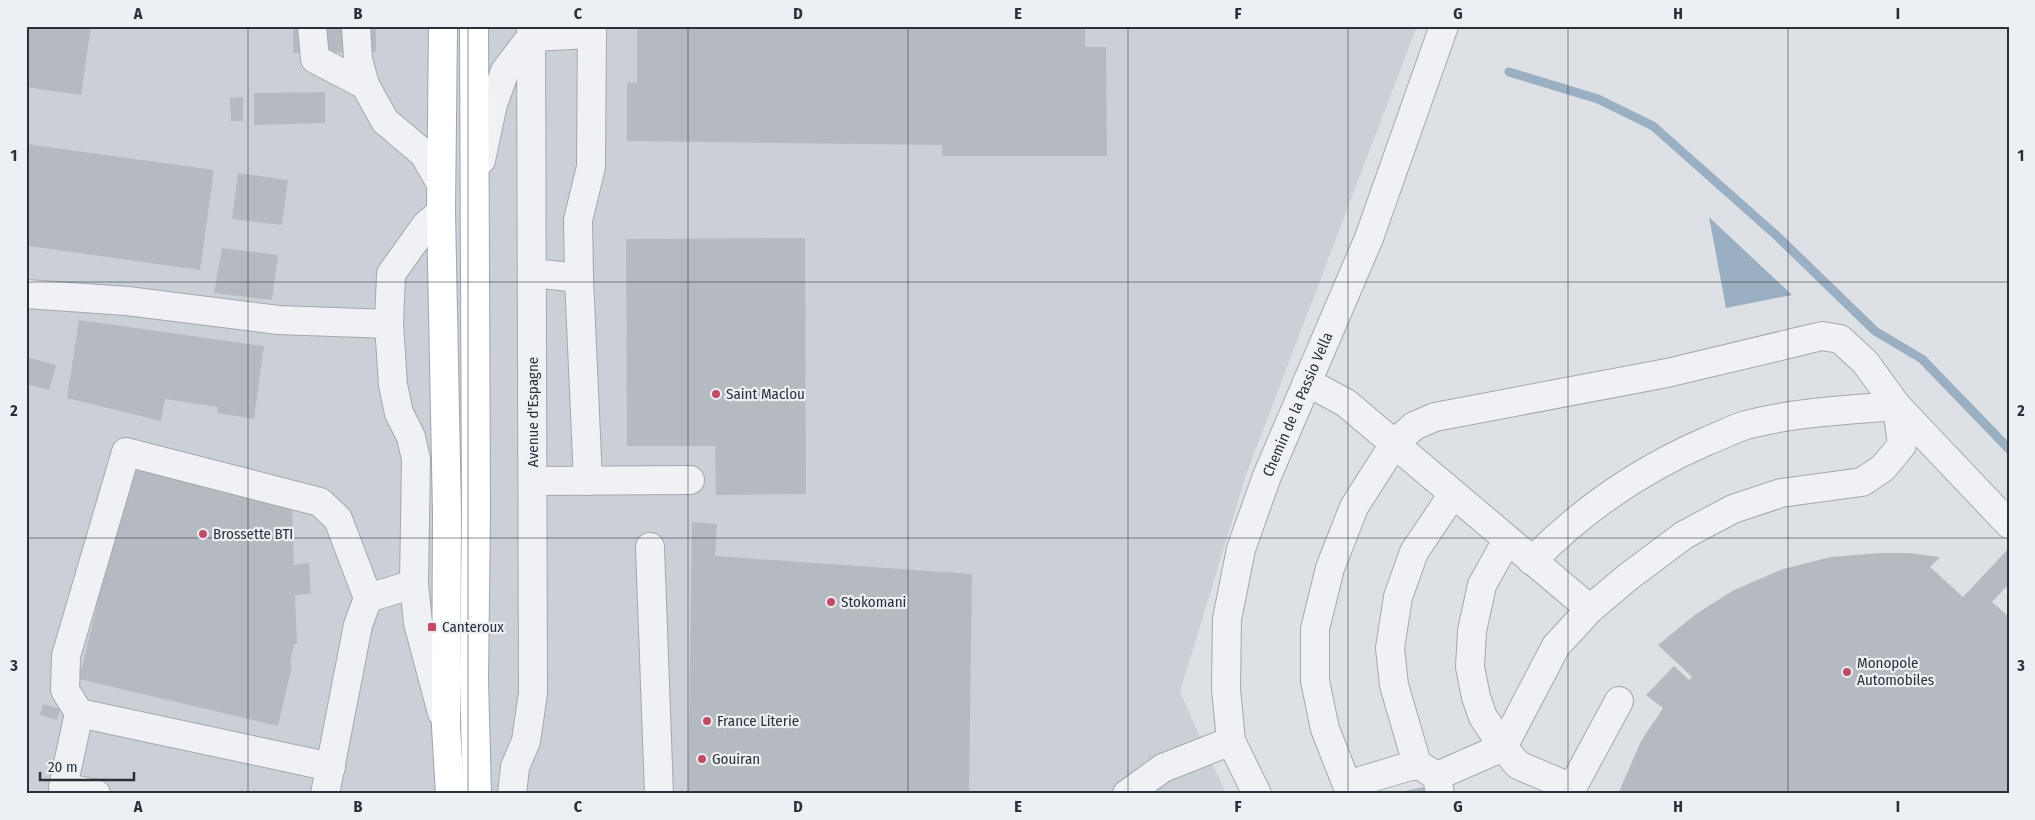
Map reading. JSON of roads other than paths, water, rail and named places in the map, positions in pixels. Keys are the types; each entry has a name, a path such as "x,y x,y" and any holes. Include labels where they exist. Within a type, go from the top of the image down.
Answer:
{"main road":[{"path":"443,26 441,212 447,513 446,727 450,794"},
{"path":"474,26 476,242 474,680 478,794"}],"street":[{"path":"312,26 316,59 365,85"},
{"path":"356,26 358,59 365,85 385,121 424,154 441,184"},
{"name":"Chemin de la Passio Vella","path":"1257,794 1231,741 1226,689 1227,619 1240,558 1267,476 1369,238 1444,26"},
{"path":"476,242 482,149 493,104 505,71 531,32 592,30 591,167 578,220 588,481"},
{"name":"Avenue d'Espagne","path":"512,794 515,767 526,741 533,693 534,481 531,32"},
{"path":"441,212 426,225 391,274 389,324 393,385 399,413 411,437 416,458 414,584 418,622 446,727"},
{"path":"533,273 579,278"},
{"path":"26,294 127,301 278,320 389,324"},
{"path":"1897,406 1902,445 1883,468 1862,482 1781,493 1733,509 1684,535 1628,577 1590,610 1556,646 1503,747 1432,778 1347,785 1325,729 1315,681 1315,629 1330,568 1354,507 1394,444 1414,426 1435,417 1666,373 1822,336 1840,339 1866,362 1897,406 2009,524"},
{"path":"1307,382 1346,403 1590,610"},
{"path":"1532,561 1555,537 1611,494 1672,456 1744,426 1802,413 1897,406"},
{"path":"96,794 63,786 79,713 65,690 66,656 126,452 320,502 338,520 368,598 358,625 325,794"},
{"path":"534,481 690,480"},
{"path":"1432,778 1394,685 1390,648 1398,598 1414,552 1453,494"},
{"path":"1507,540 1482,585 1472,631 1470,667 1476,697 1483,716 1503,747 1518,765 1570,791 1619,700"},
{"path":"650,548 659,794"},
{"path":"368,598 414,584"},
{"path":"79,713 331,767"},
{"path":"1127,794 1163,768 1231,741"}],"water":[{"path":"1709,217 1792,295 1726,308"}],"waterway":[{"path":"1509,72 1598,99 1653,126 1777,236 1875,331 1922,359 2009,449"}],"place":[{"name":"Saint Maclou","path":"716,394"},
{"name":"Brossette BTI","path":"203,534"},
{"name":"Stokomani","path":"831,602"},
{"name":"Canteroux","path":"432,627"},
{"name":"Monopole Automobiles","path":"1847,672"},
{"name":"France Literie","path":"707,721"},
{"name":"Gouiran","path":"702,759"}]}
